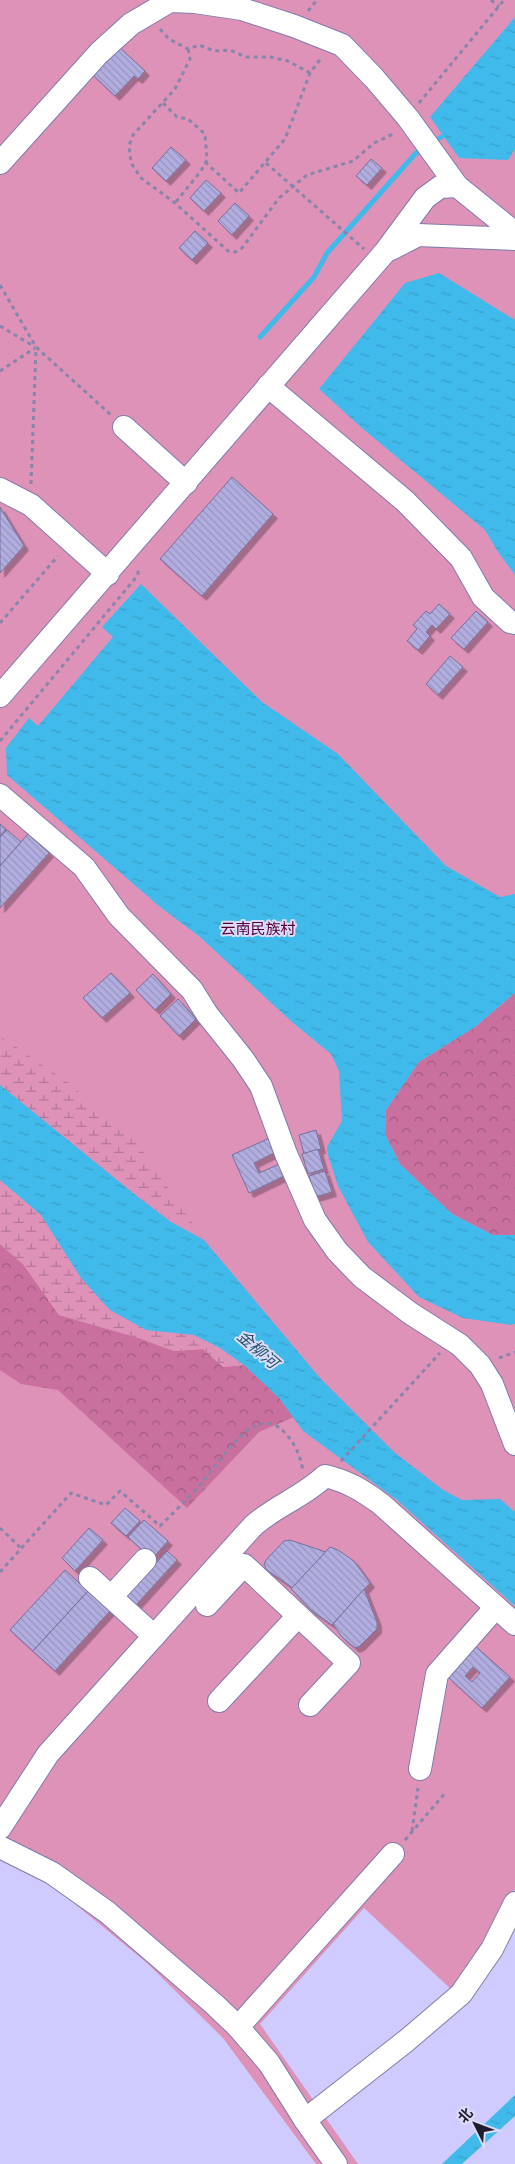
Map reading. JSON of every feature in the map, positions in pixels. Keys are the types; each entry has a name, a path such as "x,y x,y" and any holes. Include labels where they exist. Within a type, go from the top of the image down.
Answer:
{"street":[{"path":"0,163 99,53 131,24 170,0 242,9 342,45 411,122 451,177 515,233"},
{"path":"0,696 386,252 425,198 451,177"},
{"path":"386,252 418,235 515,239"},
{"path":"268,386 405,501 461,558 483,597 510,622 515,623"},
{"path":"124,428 186,483"},
{"path":"0,490 31,505 70,542 108,574"},
{"path":"0,795 84,867 119,916 192,990 207,1014 243,1058 261,1086 286,1154 315,1220 337,1251 362,1277 410,1313 460,1345 480,1365 492,1384 515,1444"},
{"path":"207,1605 268,1513 306,1492 325,1476 341,1479 358,1487 380,1504 515,1624"},
{"path":"237,1559 349,1662 310,1705"},
{"path":"0,1828 48,1754 154,1636 237,1559"},
{"path":"111,1597 145,1560"},
{"path":"90,1578 154,1636"},
{"path":"420,1769 437,1674 496,1607"},
{"path":"219,1701 298,1616"},
{"path":"0,1847 52,1873 108,1912 238,2027 269,2063 305,2120 336,2164"},
{"path":"238,2027 393,1854"},
{"path":"305,2120 406,2041 461,1994 492,1950 515,1904"}],"path":[{"path":"491,0 499,7"},
{"path":"151,12 162,34 188,49 190,59 175,89 133,136 130,146 131,163 140,178 175,203 228,251 235,252 242,248 279,198 307,175 353,161 374,143 401,131 411,122 429,89 504,0"},
{"path":"205,162 239,193 285,139 310,73 333,41"},
{"path":"188,49 199,45 214,51 230,50 246,57 270,57 288,61 310,73"},
{"path":"162,103 177,117 188,119 205,134 205,162 201,171 175,203"},
{"path":"266,162 356,243"},
{"path":"0,285 36,347 31,505"},
{"path":"0,326 36,347 124,428"},
{"path":"0,370 36,347"},
{"path":"0,742 138,575 140,536"},
{"path":"0,623 70,542"},
{"path":"341,1462 452,1340"},
{"path":"0,1572 71,1493 106,1505 120,1491 160,1526 205,1480 242,1433 259,1424 270,1422 281,1428 294,1442 302,1467 306,1492"},
{"path":"0,1528 21,1548"},
{"path":"412,1832 420,1769"},
{"path":"393,1854 446,1792"}],"green space":[{"name":"云南民族村","path":"0,0 515,0 515,1889 484,1943 453,1991 364,1908 260,2024 358,2164 316,2164 223,2038 147,1963 47,1881 0,1858"},
{"path":"515,993 515,1235 493,1235 452,1214 400,1164 385,1134 386,1110 419,1062 475,1027"},
{"path":"0,1036 69,1083 138,1144 204,1240 124,1187 0,1085"},
{"path":"0,1180 41,1215 81,1278 146,1330 194,1335 220,1348 244,1365 223,1367 203,1349 174,1351 139,1338 59,1315 23,1264 0,1244"},
{"path":"0,1244 23,1264 59,1315 139,1338 174,1351 203,1349 223,1367 244,1365 279,1397 294,1417 259,1432 187,1508 58,1390 21,1384 0,1370"}],"water":[{"path":"515,17 515,149 508,160 459,158 430,117"},
{"path":"439,273 515,320 515,575 485,530 363,429 319,389 405,283"},
{"path":"141,584 262,702 338,754 446,866 500,897 515,894 515,993 475,1027 419,1062 386,1110 385,1134 400,1164 452,1214 493,1235 515,1235 515,1324 463,1318 419,1297 368,1242 338,1186 328,1155 327,1147 342,1121 339,1071 331,1054 292,1022 200,937 159,906 7,775 6,748 29,718 38,726 113,637 102,627"},
{"name":"金柳河","path":"0,1085 138,1197 171,1222 204,1240 320,1378 394,1452 443,1490 462,1500 500,1499 515,1512 515,1606 397,1500 303,1431 279,1398 244,1365 220,1348 194,1335 146,1330 110,1310 81,1278 41,1215 0,1180"},
{"path":"515,2095 515,2116 462,2164 442,2164"}],"building":[{"path":"118,46 145,71 138,79 134,76 115,96 92,74"},
{"path":"171,147 186,160 166,181 152,168"},
{"path":"371,159 382,168 367,185 356,176"},
{"path":"206,180 221,193 204,211 190,198"},
{"path":"235,203 249,216 232,235 218,221"},
{"path":"195,231 208,243 192,260 179,248"},
{"path":"232,477 273,514 202,596 160,559"},
{"path":"0,507 24,546 0,573"},
{"path":"439,604 450,614 436,629 432,625 426,632 430,636 418,650 407,641 417,629 413,625 426,611 430,614"},
{"path":"476,611 488,622 464,649 451,638"},
{"path":"450,656 463,667 438,695 426,684"},
{"path":"0,824 6,829 0,836"},
{"path":"7,830 21,842 0,866 0,837"},
{"path":"28,834 49,853 0,908 0,866"},
{"path":"111,973 130,993 102,1018 83,998"},
{"path":"153,974 171,994 155,1010 136,990"},
{"path":"178,999 196,1019 179,1036 160,1016"},
{"path":"316,1130 321,1149 304,1154 299,1135"},
{"path":"274,1136 280,1150 254,1163 259,1173 282,1163 288,1174 249,1193 232,1155"},
{"path":"318,1149 324,1169 308,1174 302,1154"},
{"path":"325,1171 332,1192 315,1197 309,1176"},
{"path":"125,1508 140,1521 126,1536 111,1523"},
{"path":"144,1520 168,1541 152,1559 128,1537"},
{"path":"89,1528 103,1540 75,1571 62,1558"},
{"path":"290,1540 326,1552 293,1588 267,1570 264,1565 266,1560 284,1541"},
{"path":"330,1547 354,1561 370,1583 332,1625 311,1610 291,1589"},
{"path":"167,1551 177,1560 136,1605 126,1596"},
{"path":"65,1570 88,1591 33,1651 10,1630"},
{"path":"364,1589 377,1622 377,1629 360,1646 355,1648 342,1637 333,1624"},
{"path":"88,1591 110,1611 55,1671 33,1651"},
{"path":"475,1646 510,1677 482,1708 448,1677","holes":["473,1667 480,1673 472,1682 465,1676"]}],"waterway":[{"path":"432,143 443,136"},
{"path":"260,337 314,277 327,253 416,153 422,149"}]}
